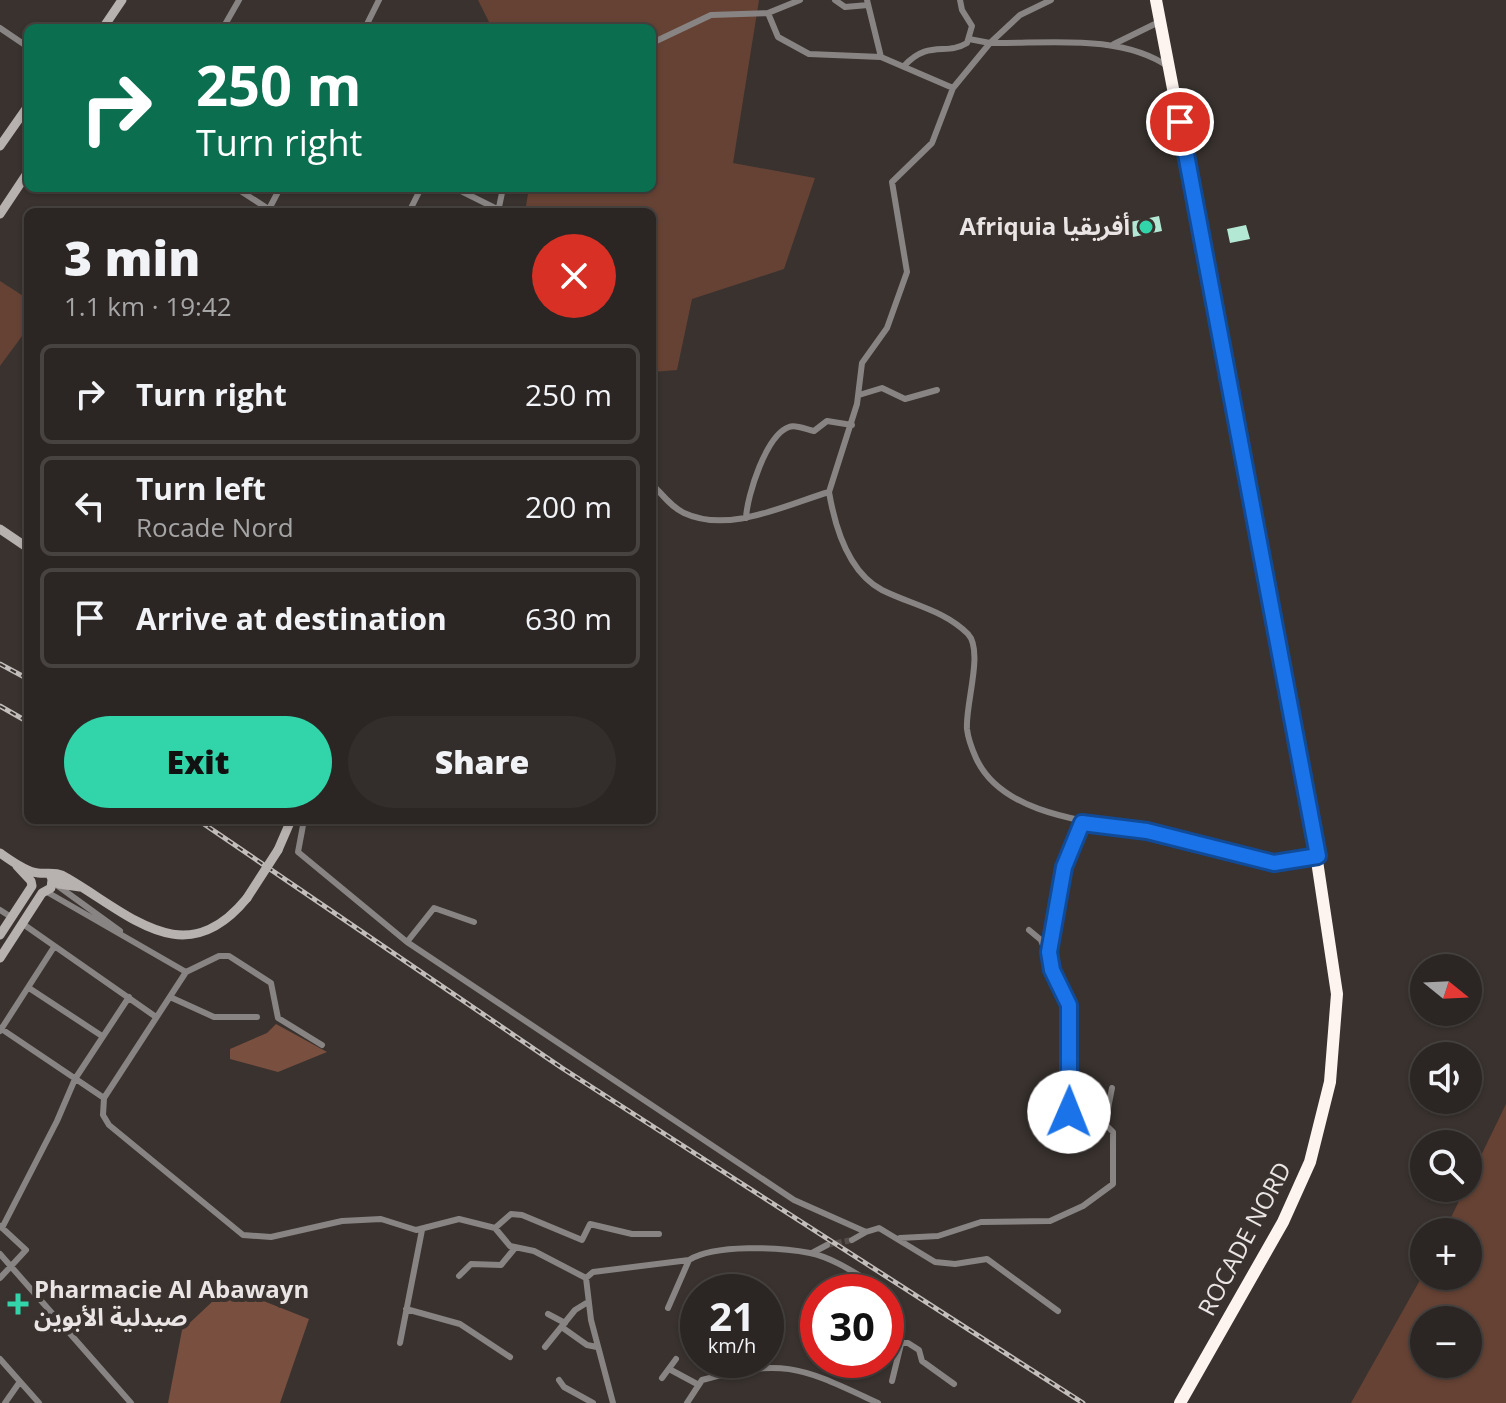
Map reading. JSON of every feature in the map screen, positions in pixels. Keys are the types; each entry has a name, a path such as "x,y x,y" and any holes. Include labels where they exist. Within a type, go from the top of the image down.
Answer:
{"highway":[{"name":"ROCADE NORD","path":"1156,0 1318,856 1337,1014 1323,1119 1310,1162 1283,1222 1180,1403"}],"street":[{"path":"106,24 122,0"},
{"path":"225,24 239,0"},
{"path":"367,24 379,0"},
{"path":"656,41 711,15 768,13 800,0"},
{"path":"835,0 845,7 868,2 881,57"},
{"path":"904,66 923,51 939,46 956,48 969,39 972,26 960,0"},
{"path":"1051,0 1020,15 990,43 953,88 937,135 892,182 907,272 887,328 862,363 852,425 829,492 836,529 865,578 883,590 945,616 971,637 975,652 967,728 978,761 990,777 1026,802 1082,823 1147,831 1274,863 1318,856"},
{"path":"768,13 778,37 809,54 881,57 953,88"},
{"path":"1110,46 1161,21"},
{"path":"0,28 24,44"},
{"path":"969,39 990,43 1110,46 1141,52 1169,67"},
{"path":"0,146 24,112"},
{"path":"0,214 24,178"},
{"path":"242,192 268,208"},
{"path":"462,192 492,208"},
{"path":"859,395 882,388 905,399 937,390"},
{"path":"746,518 761,461 786,429 794,426 814,431 827,421 852,425"},
{"path":"656,487 689,515 735,521 829,492"},
{"path":"0,529 24,545"},
{"path":"1051,964 1053,920 1064,867 1082,823"},
{"path":"0,935 36,878 59,874 148,926 179,937 197,936 225,922 247,898 278,850 289,824"},
{"path":"303,824 297,844 302,858 407,942 794,1200 866,1232"},
{"path":"0,853 36,878 45,893 186,972"},
{"path":"36,878 80,887"},
{"path":"0,958 52,881"},
{"path":"52,881 97,912 122,934"},
{"path":"407,942 434,908 474,922"},
{"path":"0,910 11,917"},
{"path":"23,924 156,1017"},
{"path":"899,1238 938,1236 981,1222 1050,1221 1083,1206 1113,1184 1113,1132 1105,1124 1084,1123 1069,1112 1069,1005 1041,940 1029,930"},
{"path":"54,947 0,1030 104,1098"},
{"path":"322,1045 278,1018 271,983 229,956 219,956 186,972 104,1098 103,1115 109,1125 243,1235 271,1237 342,1221 381,1219 422,1230 459,1219 495,1228 505,1242 515,1248 534,1251 586,1278"},
{"path":"29,988 102,1036"},
{"path":"0,1278 26,1250 1,1227 51,1135 75,1079 129,997"},
{"path":"170,997 214,1017 257,1017"},
{"path":"1105,1124 1112,1088"},
{"path":"495,1228 511,1214 522,1215 582,1240 590,1224 632,1234 659,1234"},
{"path":"852,1240 879,1228 935,1262 955,1264 987,1259 1058,1311"},
{"path":"400,1343 422,1230"},
{"path":"812,1253 827,1245"},
{"path":"459,1276 471,1264 501,1265 515,1248"},
{"path":"586,1278 593,1272 689,1260 700,1254 743,1249 812,1253 852,1274"},
{"path":"0,1254 131,1403"},
{"path":"668,1308 689,1260"},
{"path":"586,1278 597,1347 613,1403"},
{"path":"545,1347 577,1307 588,1302"},
{"path":"406,1309 460,1324 510,1357"},
{"path":"548,1314 587,1345 597,1347"},
{"path":"904,1344 919,1350 922,1361 954,1384"},
{"path":"0,1359 39,1403"},
{"path":"662,1378 671,1370 676,1359"},
{"path":"687,1403 697,1384 711,1378 779,1365 822,1378 878,1403"},
{"path":"671,1370 697,1384"},
{"path":"559,1380 564,1387 593,1403"},
{"path":"5,1403 19,1383"}],"shaded area":[{"path":"478,0 759,0 733,163 815,178 784,269 692,299 677,370 656,372 656,208 526,208 528,192 656,192 656,24 490,24"},
{"path":"0,281 24,296 24,333 0,366"},
{"path":"276,1024 327,1052 278,1072 230,1059 230,1049 267,1033"},
{"path":"1506,1104 1506,1403 1351,1403 1414,1290 1482,1290 1482,1218 1451,1218 1459,1202 1482,1202 1482,1154"},
{"path":"228,1287 309,1319 280,1403 168,1403 182,1330"}],"building":[{"name":"Afriquia أفريقيا","path":"1159,216 1162,231 1133,237 1130,222"},
{"path":"1246,225 1250,239 1230,243 1227,229"}],"tunnel":[{"path":"827,1245 852,1240"}],"railway":[{"path":"0,664 24,677"},
{"path":"0,706 24,720"},
{"path":"204,824 562,1068 1083,1403"}],"place":[{"name":"Afriquia أفريقيا","path":"1146,227"},
{"name":"Pharmacie Al Abawayn صيدلية الأبوين","path":"18,1304"}],"route":[{"path":"1069,1112 1069,1005 1052,970 1049,952 1064,867 1082,823 1147,831 1274,863 1318,856 1180,122"}]}
